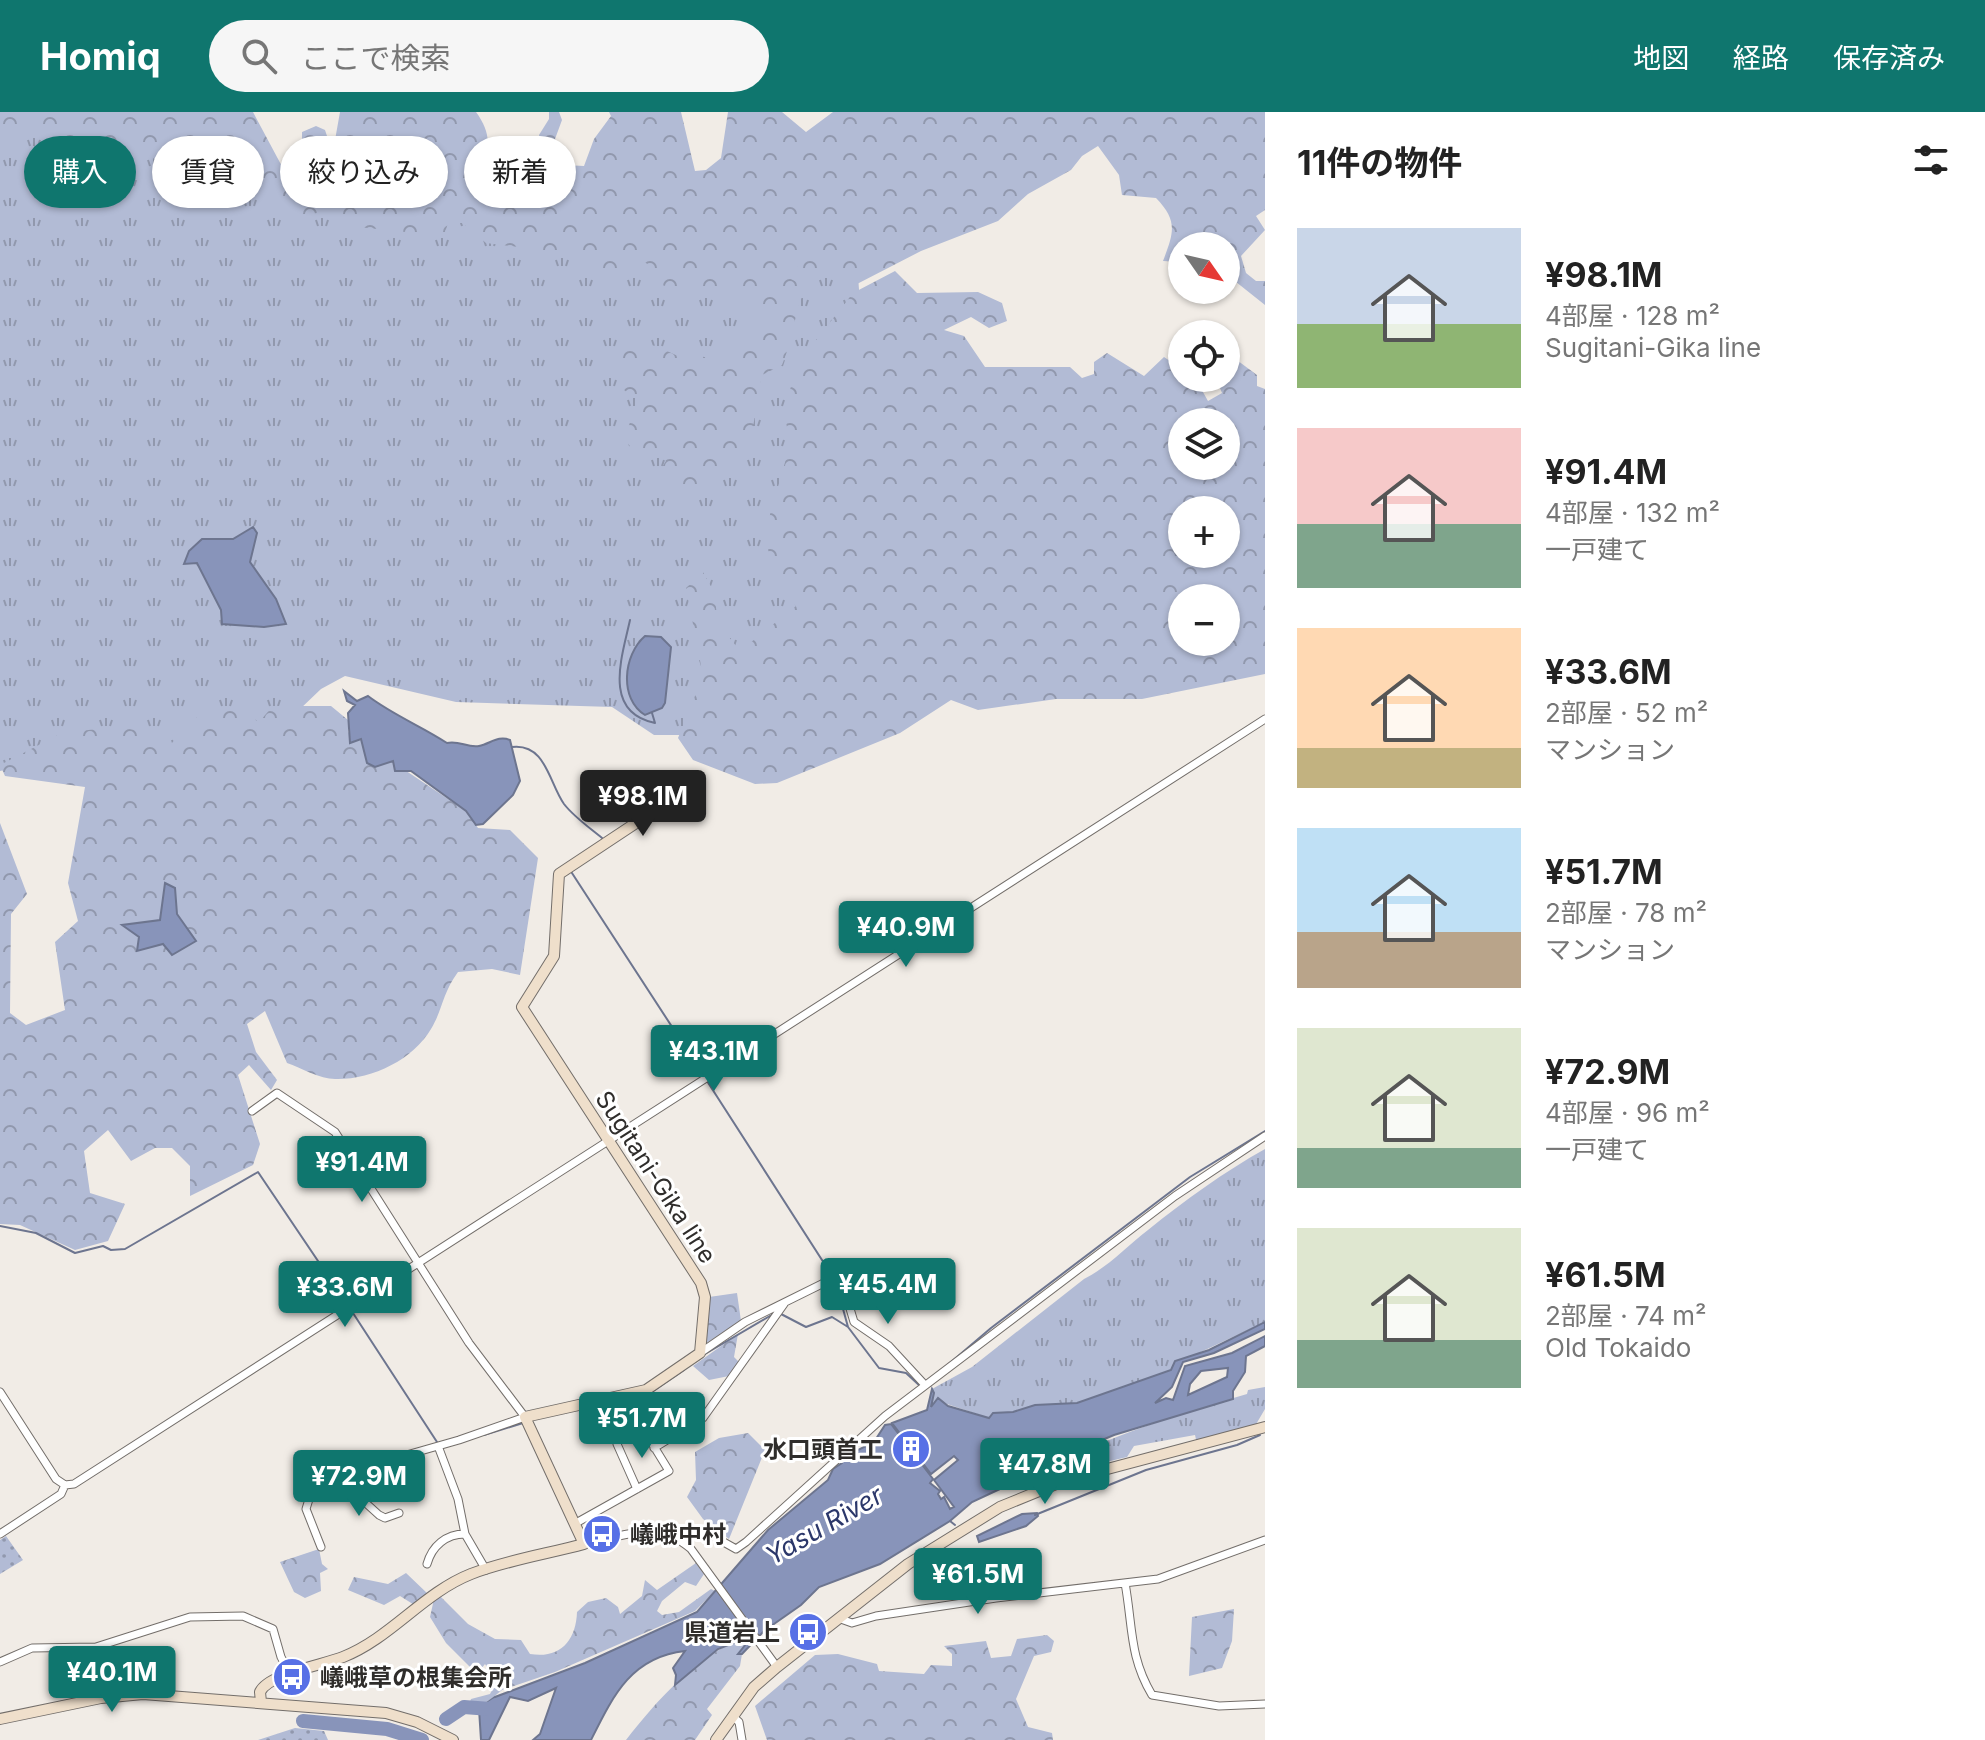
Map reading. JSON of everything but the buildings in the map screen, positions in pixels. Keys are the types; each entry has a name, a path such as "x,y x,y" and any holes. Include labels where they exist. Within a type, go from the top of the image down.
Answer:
{"main road":[{"name":"Sugitani-Gika line","path":"649,783 648,802 654,811 559,874 554,956 537,988 522,1007 704,1290 700,1353"},
{"path":"261,1702 263,1685 346,1656 377,1638 432,1596 472,1574 584,1544 525,1417 623,1396 660,1383 700,1353"},
{"path":"716,1740 754,1687 838,1618 948,1537 1032,1493 1066,1480 1265,1427"},
{"path":"0,1719 101,1698 143,1694 386,1713 417,1722 453,1740"}],"street":[{"path":"0,1392 56,1479 65,1485 74,1484 1265,719"},
{"path":"252,1111 277,1093 329,1126 469,1343 525,1417 326,1478 310,1496 307,1517 321,1547"},
{"path":"682,1541 704,1531 736,1549 851,1445 925,1385 1175,1196 1265,1136"},
{"path":"700,1353 745,1322 840,1275 854,1322 889,1346 925,1385"},
{"path":"654,1448 703,1418 786,1301"},
{"path":"576,1523 669,1471 623,1396"},
{"path":"617,1444 637,1489"},
{"path":"438,1446 458,1499 465,1534 486,1570"},
{"path":"341,1473 347,1486 379,1515 385,1518 399,1513"},
{"path":"0,1534 61,1494 65,1485"},
{"path":"584,1544 655,1530 682,1541 777,1667"},
{"path":"427,1564 429,1554 440,1542 465,1534"},
{"path":"838,1618 852,1623 876,1616 981,1600 1158,1579 1265,1540"},
{"path":"1125,1583 1132,1622 1133,1658 1152,1695 1219,1706 1265,1704"},
{"path":"0,1662 32,1648 96,1647 190,1617 243,1616 273,1629 281,1657 290,1674"},
{"path":"732,1716 739,1722 742,1740"}],"green space":[{"path":"0,112 253,112 280,163 280,201 264,192 264,136 152,136 152,158 136,154 136,136 53,136 23,129 7,131 0,141"},
{"path":"340,112 476,112 487,136 464,136 464,208 576,208 576,166 584,166 594,139 611,116 609,112 681,112 695,171 706,170 721,158 728,112 782,112 806,132 833,112 1265,112 1265,210 1256,216 1265,230 1241,256 1246,273 1256,281 1265,281 1265,305 1240,285 1240,232 1171,232 1168,213 1156,198 1122,195 1119,175 1098,146 1082,156 1071,170 1028,194 998,221 921,251 857,284 777,261 778,272 806,287 782,365 762,375 753,427 733,469 681,491 664,488 660,470 666,461 650,451 640,458 624,439 638,400 624,390 628,377 620,363 629,342 656,346 680,357 690,353 715,360 734,351 743,333 763,334 761,313 747,308 742,295 721,290 703,297 662,285 656,270 633,254 632,272 583,268 561,252 486,243 462,223 448,223 444,236 339,225 317,213 304,215 292,208 448,208 448,136 336,136"},
{"path":"549,112 559,112 562,120 556,136 539,136 549,119"},
{"path":"0,122 158,136 152,136 152,208 264,208 264,178 280,181 280,208 421,208 628,247 770,251 858,276 860,303 808,604 691,735 654,735 612,707 456,702 345,676 321,689 277,731 175,754 40,762 0,771"},
{"path":"316,126 325,130 327,136 302,136 302,132"},
{"path":"895,271 917,293 978,292 1002,303 1007,321 989,328 971,317 944,330 964,336 985,367 1070,367 1082,378 1094,374 1094,362 1107,353 1144,376 1164,357 1168,360 1168,392 1203,392 1208,401 1222,392 1240,392 1240,362 1257,375 1257,386 1265,389 1265,674 1142,699 1056,699 978,710 951,700 900,733 777,783 755,784 693,760 678,738 703,676 686,588 703,572 714,592 718,623 740,651 796,606 773,577 765,532 790,445 784,410 798,363 853,293"},
{"path":"273,706 331,706 348,720 348,732 466,811 478,828 510,830 538,858 520,975 492,969 458,972 431,1029 413,1050 390,1066 349,1078 323,1077 287,1063 265,1011 247,1024 256,1052 277,1080 271,1090 249,1065 238,1075 260,1144 253,1165 190,1196 190,1166 172,1148 155,1148 131,1161 108,1130 84,1151 90,1193 125,1204 108,1241 75,1250 20,1225 0,1224 0,823 27,894 11,914 10,1013 26,1025 65,1010 55,942 78,921 68,883 85,787 5,776 0,765 62,733 115,727 157,733 168,748 189,725 208,711 230,710 259,722"},
{"path":"1265,1149 1265,1322 1173,1365 1172,1370 1077,1403 1035,1405 1013,1412 993,1413 989,1418 938,1401 931,1407 932,1389 972,1367 1176,1208"},
{"path":"737,1293 741,1321 705,1344 709,1297"},
{"path":"738,1334 734,1357 740,1363 729,1376 709,1380 693,1366"},
{"path":"1265,1387 1265,1409 1255,1426 1197,1444 1195,1435 1134,1446 1127,1457 1026,1481 1078,1453 1161,1421 1247,1394 1248,1390"},
{"path":"748,1433 765,1450 729,1539 703,1519 687,1497 696,1480 695,1452 719,1438"},
{"path":"6,1536 23,1560 0,1574 0,1540"},
{"path":"319,1549 322,1564 328,1569 320,1573 321,1591 305,1598 294,1592 280,1562"},
{"path":"696,1563 704,1574 696,1586 685,1582 662,1601 657,1611 662,1615 679,1612 711,1589 715,1591 695,1611 555,1672 502,1690 475,1712 467,1710 471,1699 490,1694 496,1682 485,1664 477,1674 446,1643 430,1617 434,1599 440,1596 468,1624 495,1639 521,1640 530,1654 550,1654 570,1639 577,1612 588,1602 606,1598 618,1607 620,1614 642,1596 645,1580 657,1590"},
{"path":"406,1573 428,1594 416,1606 400,1596 384,1605 348,1590 354,1577 388,1584"},
{"path":"1234,1609 1232,1641 1222,1668 1189,1676 1192,1617"},
{"path":"1047,1635 1054,1641 1051,1652 1034,1656 1016,1699 1028,1727 1052,1733 1053,1740 767,1740 755,1706 815,1655 838,1654 877,1664 879,1671 924,1674 931,1665 952,1666 952,1654 944,1646 986,1641 991,1658 1011,1656 1017,1639"},
{"path":"743,1637 746,1643 739,1653 742,1654 740,1666 707,1709 712,1715 695,1740 626,1740 678,1681 725,1646"},
{"path":"295,1728 324,1731 328,1740 258,1740"}],"water":[{"path":"253,527 257,533 250,562 276,599 286,624 264,627 222,624 221,610 197,563 184,564 189,551 202,539 233,539"},
{"path":"645,636 661,637 671,647 665,703 662,708 645,715 631,699 627,677 632,654"},
{"path":"344,691 357,701 368,696 447,743 475,746 498,739 510,740 520,781 513,795 483,824 476,825 466,811 411,771 395,771 393,761 375,767 367,763 361,739 350,743 348,713 355,705 347,701"},
{"path":"165,883 175,888 177,914 196,941 172,955 163,944 137,951 139,937 122,925 160,920"},
{"name":"Yasu River","path":"1265,1322 1265,1329 1214,1353 1183,1362 1172,1387 1155,1403 1166,1398 1173,1400 1185,1366 1232,1353 1265,1336 1265,1346 1246,1356 1245,1372 1233,1391 1233,1399 1114,1435 1002,1482 1002,1488 972,1502 950,1521 880,1564 819,1587 801,1605 764,1631 742,1654 738,1654 746,1644 746,1638 718,1649 675,1685 673,1668 685,1651 651,1661 637,1670 616,1694 591,1740 533,1740 540,1734 556,1688 528,1701 510,1697 489,1740 481,1740 479,1709 495,1697 585,1663 697,1612 768,1530 828,1480 833,1469 842,1463 842,1458 874,1442 885,1425 891,1424 933,1479 930,1483 940,1491 941,1499 944,1497 950,1509 954,1507 934,1480 958,1460 954,1456 931,1474 892,1423 927,1410 932,1389 931,1407 938,1398 948,1406 989,1418 993,1413 1013,1412 1035,1405 1077,1403 1171,1370 1175,1361 1209,1350","holes":["1228,1368 1227,1377 1188,1395 1190,1384 1201,1371"]},
{"path":"1037,1513 1038,1516 1026,1526 979,1542 977,1536 1022,1514"}],"waterway":[{"path":"630,620 620,666 622,695 638,717 655,723 652,713"},
{"path":"512,747 523,747 539,758 564,804 602,838"},
{"path":"570,870 704,1076"},
{"path":"707,1081 831,1274"},
{"path":"930,1380 991,1328 1190,1177 1265,1131"},
{"path":"0,1226 36,1233 75,1253 103,1246 111,1250 125,1249 258,1172 347,1304"},
{"path":"835,1280 848,1327 879,1368 906,1373 920,1386"},
{"path":"351,1310 437,1442"},
{"path":"705,1354 775,1313"},
{"path":"781,1314 806,1327 832,1317 848,1327"},
{"path":"647,1395 684,1370"},
{"path":"484,1435 523,1423"},
{"path":"1035,1515 1146,1470 1237,1445 1260,1435"},
{"path":"950,1521 955,1525"},
{"path":"446,1719 464,1707 490,1709 496,1705"},
{"path":"303,1721 387,1729 422,1740"}],"place":[{"name":"水口頭首工","path":"911,1449"},
{"name":"嶬峨中村","path":"602,1534"},
{"name":"県道岩上","path":"808,1632"},
{"name":"嶬峨草の根集会所","path":"292,1677"}]}
